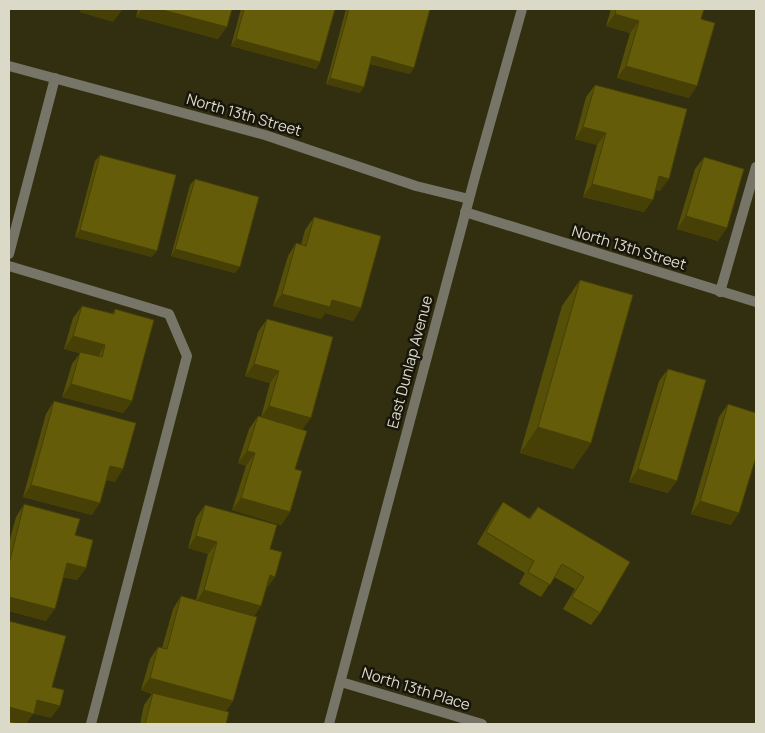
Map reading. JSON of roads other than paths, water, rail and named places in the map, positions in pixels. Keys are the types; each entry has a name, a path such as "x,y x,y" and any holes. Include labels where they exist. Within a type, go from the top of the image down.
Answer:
{"street":[{"name":"East Dunlap Avenue","path":"329,724 468,199 522,9"},
{"name":"North 13th Street","path":"9,66 265,135 416,186 468,199"},
{"path":"9,254 55,78"},
{"path":"720,292 756,167"},
{"name":"North 13th Street","path":"465,212 756,302"},
{"path":"9,266 170,314 187,356 91,724"},
{"name":"North 13th Place","path":"341,682 482,724"}]}
